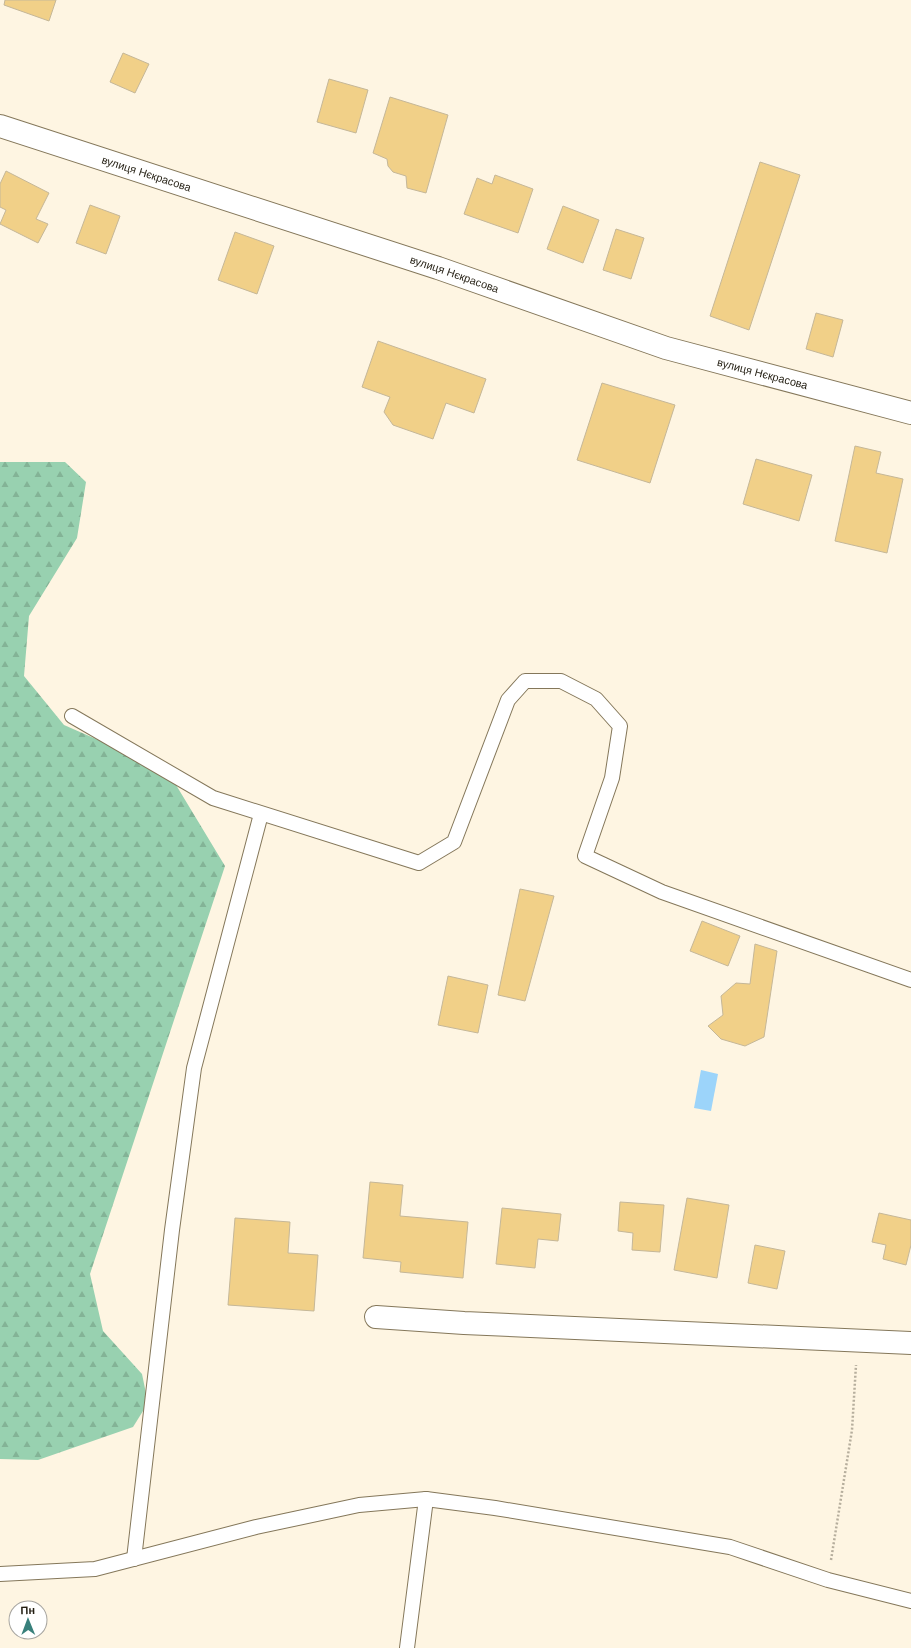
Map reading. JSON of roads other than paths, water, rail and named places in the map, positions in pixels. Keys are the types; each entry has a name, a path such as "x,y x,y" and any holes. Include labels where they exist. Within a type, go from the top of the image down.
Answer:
{"street":[{"name":"вулиця Нєкрасова","path":"0,126 438,268 666,348 911,414"},
{"path":"376,1317 472,1323 911,1343"}],"lane":[{"path":"72,716 213,798 419,864 454,842 508,700 525,681 561,681 596,699 620,726 612,778 585,856 662,892 911,980"},
{"path":"134,1559 172,1230 194,1068 261,814"},
{"path":"407,1648 426,1499"},
{"path":"0,1574 95,1569 256,1527 359,1505 426,1499 495,1508 730,1547 828,1580 911,1601"}],"water":[{"path":"701,1070 718,1074 711,1111 694,1108"}]}
